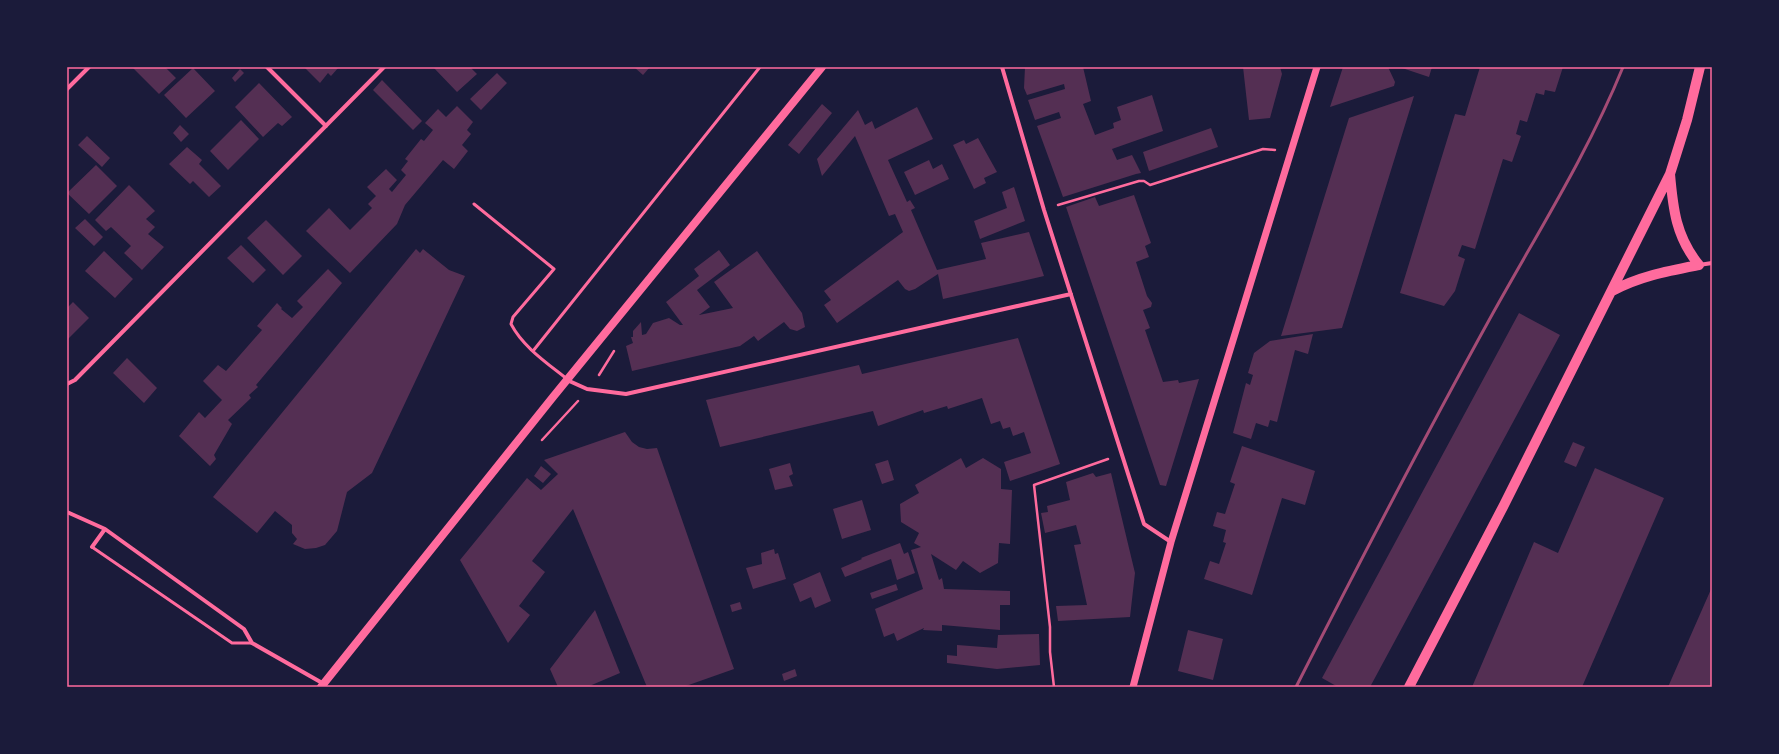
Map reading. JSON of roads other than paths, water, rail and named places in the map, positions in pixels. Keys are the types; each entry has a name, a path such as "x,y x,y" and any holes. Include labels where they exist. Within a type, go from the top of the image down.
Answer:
{"main road":[{"path":"322,685 567,380 822,67"},
{"path":"1409,687 1612,291 1670,174 1687,120 1700,67"},
{"path":"1612,291 1637,279 1655,273 1699,265 1685,245 1680,234 1673,202 1670,174"}],"street":[{"path":"67,89 89,67"},
{"path":"267,67 326,126"},
{"path":"67,384 76,380 384,67"},
{"path":"1002,67 1070,294 1144,524 1171,542"},
{"path":"1133,687 1171,542 1317,67"},
{"path":"1699,265 1712,263"},
{"path":"567,380 587,389 626,394 1070,294"},
{"path":"67,512 105,529 244,629 252,643 322,685"},
{"path":"92,547 105,529"}],"lane":[{"path":"533,351 760,67"},
{"path":"474,204 554,269 513,317 511,324 515,331 533,351 567,380"},
{"path":"92,547 232,643 252,643"}],"railway":[{"path":"1296,687 1443,406 1578,161 1623,67"}]}
